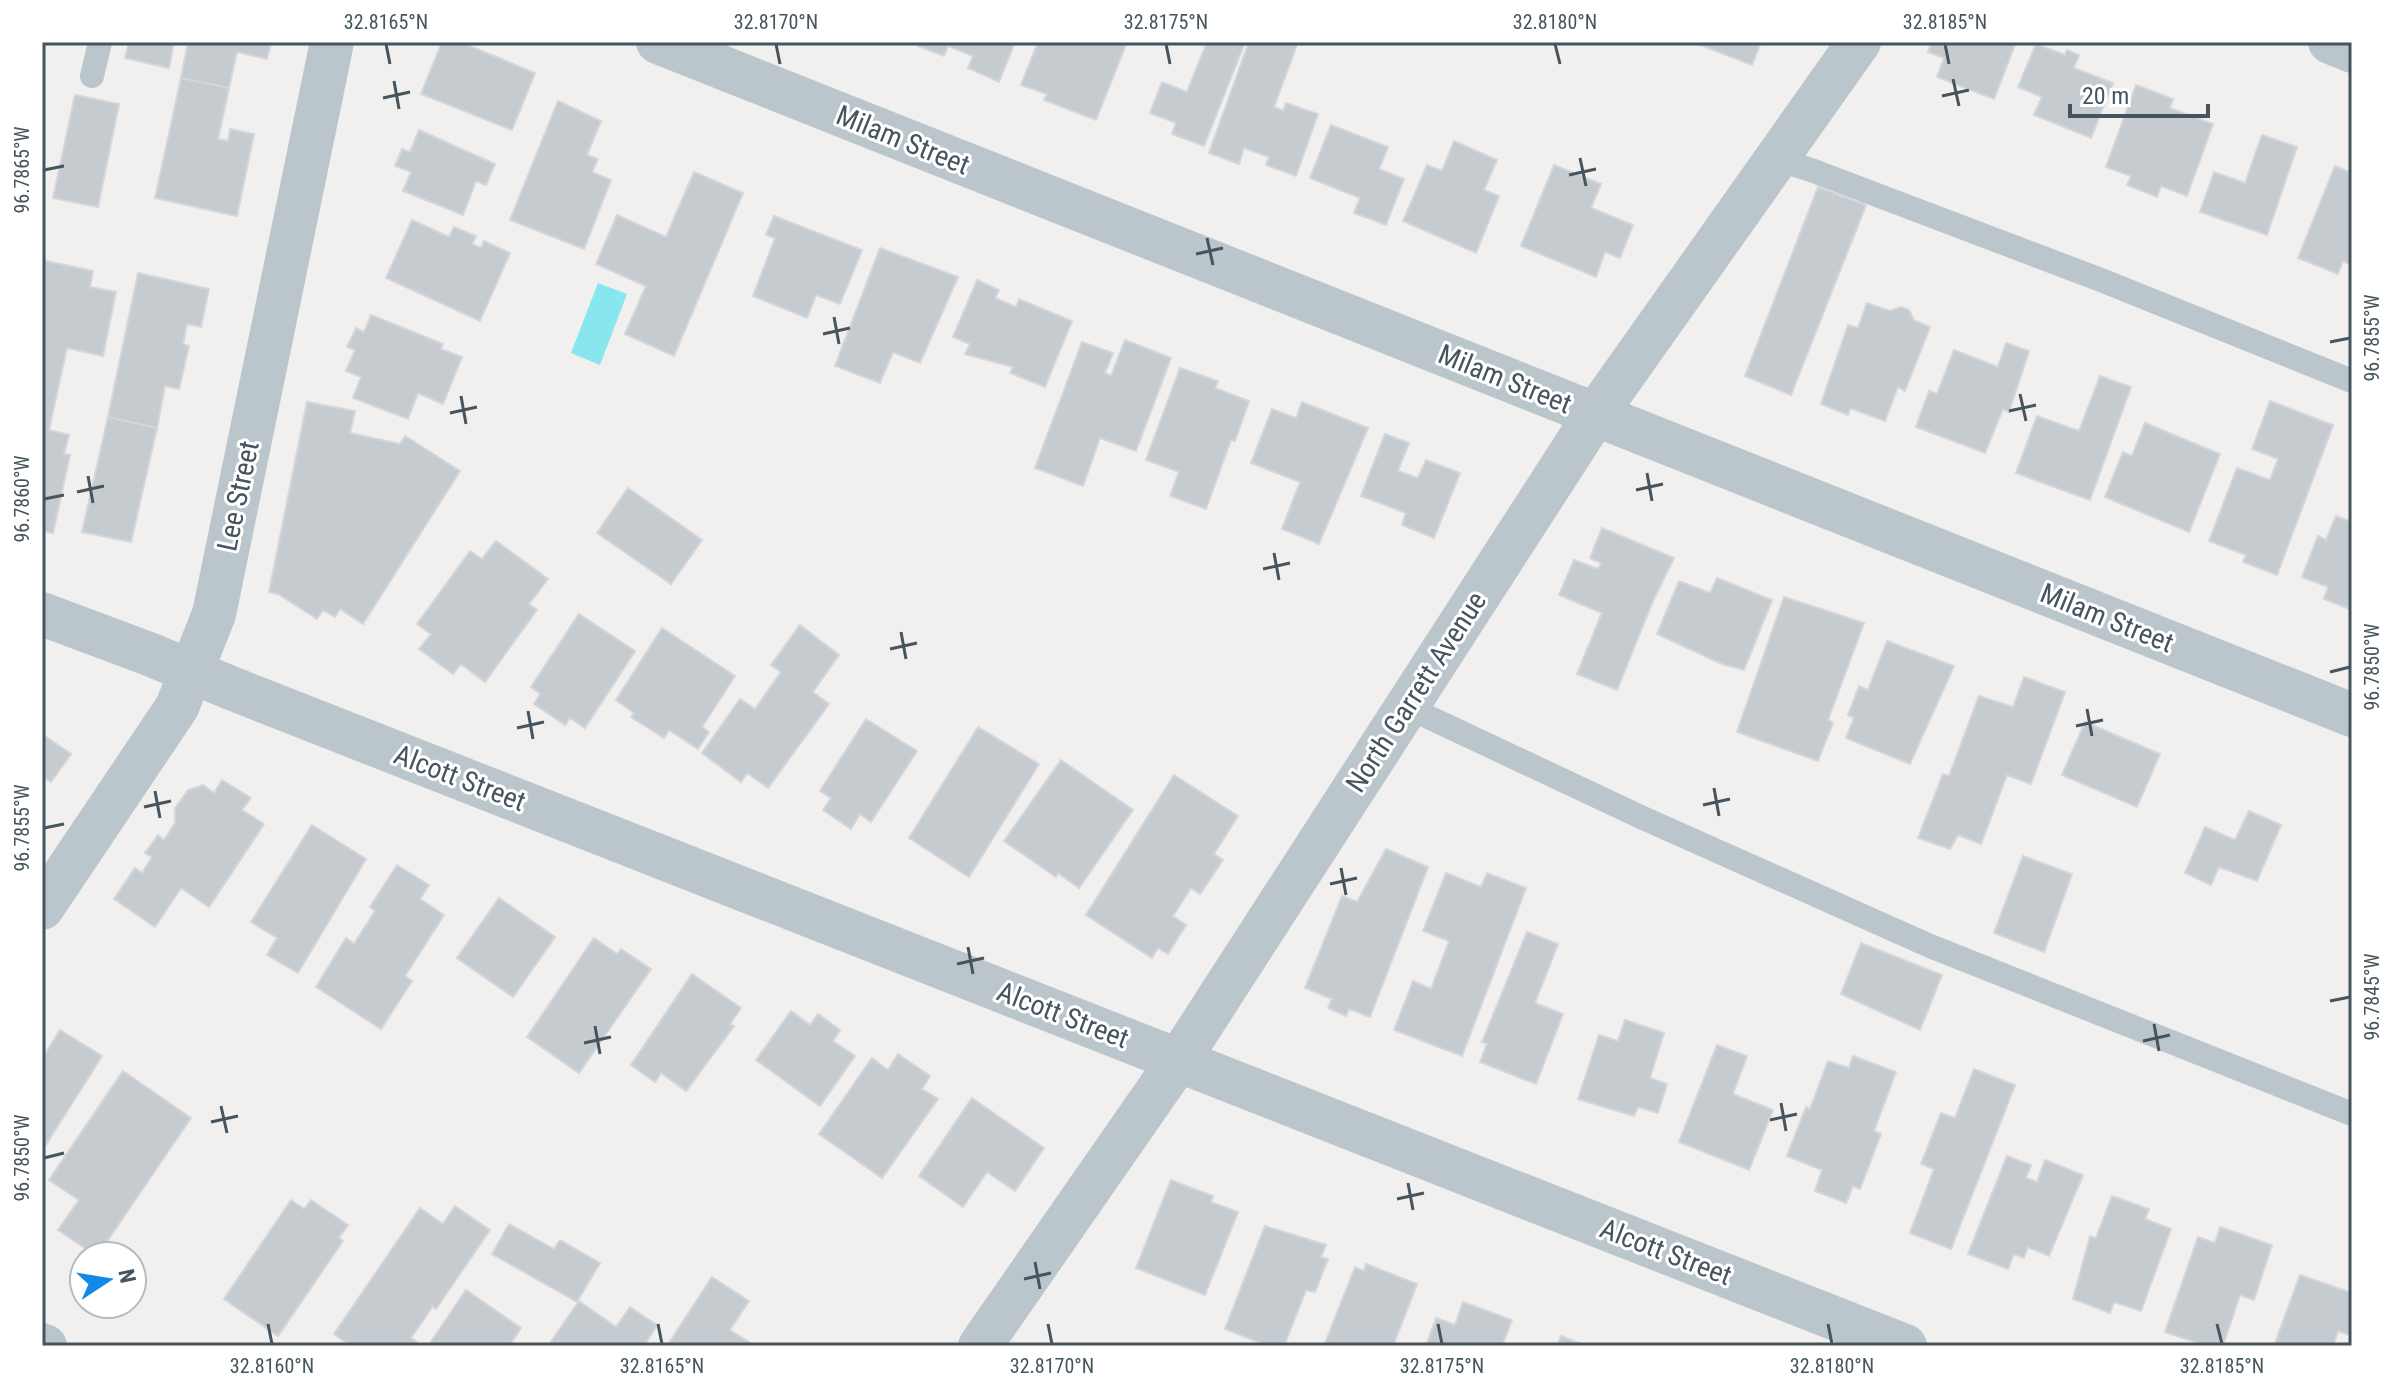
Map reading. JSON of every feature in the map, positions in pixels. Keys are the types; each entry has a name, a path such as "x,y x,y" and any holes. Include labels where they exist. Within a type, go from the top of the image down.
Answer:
{"street":[{"name":"Lee Street","path":"42,908 177,707 214,614 332,42"},
{"name":"Milam Street","path":"658,42 2352,715"},
{"name":"North Garrett Avenue","path":"987,1344 1178,1061 1595,415 1859,42"},
{"path":"2330,42 2352,51"},
{"name":"Alcott Street","path":"42,614 1905,1346"}],"lane":[{"path":"92,76 100,42"},
{"path":"1776,159 2101,280 2352,381"},
{"path":"1407,707 1643,818 1930,946 2352,1114"}],"water":[{"path":"598,283 627,294 600,365 571,353"}],"building":[{"path":"129,42 174,42 169,68 125,58"},
{"path":"188,42 271,42 267,59 237,52 229,88 181,78"},
{"path":"442,42 460,42 535,73 512,130 421,94"},
{"path":"920,42 1015,42 999,82 968,68 973,56 948,46 944,56 918,46"},
{"path":"1038,42 1127,42 1096,120 1044,100 1047,94 1021,85"},
{"path":"1207,42 1245,42 1204,146 1172,134 1176,123 1150,113 1162,82 1187,92"},
{"path":"1249,42 1298,42 1274,107 1283,111 1286,103 1318,114 1296,176 1266,165 1269,157 1244,148 1239,164 1209,153"},
{"path":"1693,42 1761,42 1752,65"},
{"path":"1932,42 2016,42 1994,99 1937,77 1944,58 1928,52"},
{"path":"2036,44 2065,55 2067,50 2079,55 2074,68 2113,83 2091,138 2034,115 2042,97 2018,87"},
{"path":"181,78 229,88 218,139 228,141 230,129 254,134 237,216 155,198"},
{"path":"2136,85 2173,99 2170,108 2213,124 2187,196 2161,186 2157,197 2127,185 2131,176 2106,167"},
{"path":"75,95 119,104 98,207 53,198"},
{"path":"558,101 601,121 587,155 598,159 592,172 611,180 584,249 510,220"},
{"path":"1331,125 1388,147 1379,169 1404,179 1386,225 1354,213 1360,198 1310,178"},
{"path":"419,130 495,164 486,185 476,181 463,215 403,191 411,172 395,166 402,149 410,152"},
{"path":"2262,135 2297,147 2267,235 2200,212 2214,172 2245,183"},
{"path":"1454,141 1497,160 1484,190 1499,196 1476,253 1403,221 1427,165 1442,171"},
{"path":"1554,165 1601,184 1591,208 1633,225 1620,258 1605,252 1596,277 1521,246"},
{"path":"2335,166 2352,173 2352,265 2343,261 2338,274 2298,258"},
{"path":"694,172 743,193 674,356 625,334 646,286 596,264 617,215 666,237"},
{"path":"1818,187 1866,205 1791,395 1745,376"},
{"path":"774,216 862,250 840,304 816,295 807,318 753,296 775,238 766,235"},
{"path":"412,220 449,237 454,227 476,236 472,244 481,248 484,241 510,253 480,321 386,278"},
{"path":"880,248 958,277 920,363 893,352 880,383 835,366"},
{"path":"42,260 93,271 90,287 116,292 103,356 67,348 49,430 69,435 64,454 70,455 53,533 42,531"},
{"path":"138,273 209,289 201,327 187,324 183,344 189,346 179,389 165,386 157,428 108,417"},
{"path":"977,280 999,290 995,298 1016,307 1019,299 1072,321 1045,387 1010,373 1013,367 965,354 970,344 953,337"},
{"path":"1867,303 1890,311 1901,307 1909,310 1914,320 1930,327 1905,391 1898,387 1885,421 1850,408 1848,415 1821,404 1848,325 1858,328"},
{"path":"371,315 443,344 441,349 462,357 443,404 418,393 408,419 353,398 361,377 346,371 355,350 347,347 356,328 364,332"},
{"path":"1125,340 1171,358 1136,451 1100,438 1083,486 1035,468 1082,342 1113,353 1105,373 1111,376"},
{"path":"2006,343 2029,351 2009,412 2003,409 1985,453 1916,427 1929,391 1937,394 1954,350 1998,367"},
{"path":"1180,368 1218,381 1215,388 1249,401 1206,509 1170,496 1179,472 1146,460"},
{"path":"2100,376 2131,387 2090,500 2016,473 2037,416 2079,431"},
{"path":"2270,401 2333,425 2277,575 2243,562 2246,555 2209,541 2237,468 2270,480 2278,459 2252,449"},
{"path":"307,402 355,411 350,433 400,444 405,436 460,471 363,624 340,609 335,617 323,610 317,619 278,594 269,592"},
{"path":"1302,402 1368,428 1319,544 1282,529 1300,482 1251,463 1272,409 1296,418"},
{"path":"108,417 157,428 131,542 82,532"},
{"path":"2145,423 2220,454 2189,532 2105,497 2123,452 2132,456"},
{"path":"1385,434 1409,443 1398,471 1418,478 1426,460 1460,473 1434,538 1402,525 1406,513 1361,496"},
{"path":"628,488 702,540 671,584 597,533"},
{"path":"2336,516 2352,522 2352,610 2324,599 2328,587 2302,577 2318,536 2326,540"},
{"path":"1602,528 1674,558 1617,690 1577,674 1602,613 1559,595 1574,560 1598,569 1601,563 1590,558"},
{"path":"496,541 548,579 529,604 537,610 485,682 461,664 453,674 419,649 431,634 417,624 470,551 482,559"},
{"path":"1717,578 1772,600 1744,670 1722,664 1657,634 1679,581 1710,593"},
{"path":"1784,597 1864,623 1828,720 1833,723 1818,761 1737,732"},
{"path":"579,614 635,651 585,728 570,718 565,725 534,704 540,694 531,687"},
{"path":"800,625 839,655 813,692 829,704 768,788 747,773 741,782 702,753 740,699 755,709 781,672 771,665"},
{"path":"662,628 735,676 702,727 709,732 698,749 669,730 664,738 631,717 634,713 616,700"},
{"path":"1887,641 1954,666 1910,764 1846,738 1854,718 1848,715 1859,686 1868,690"},
{"path":"2024,677 2065,692 2031,784 2007,775 1981,844 1958,835 1950,849 1918,838 1943,774 1949,776 1979,696 2013,707"},
{"path":"866,719 917,751 871,822 860,814 851,829 823,810 831,798 820,791"},
{"path":"2085,722 2160,754 2137,807 2062,775"},
{"path":"978,727 1039,764 969,877 909,838"},
{"path":"42,734 71,754 51,782 46,778 42,783"},
{"path":"1061,760 1133,810 1079,888 1058,873 1056,877 1004,841"},
{"path":"1174,775 1238,816 1214,854 1223,860 1200,894 1191,888 1173,916 1186,925 1168,954 1158,948 1152,958 1086,915"},
{"path":"222,780 251,798 242,810 264,824 209,907 181,888 155,927 114,899 135,868 142,873 152,857 145,853 158,835 164,840 175,823 175,808 188,790 203,785 214,793"},
{"path":"2249,811 2281,825 2257,881 2219,867 2211,885 2185,873 2205,827 2235,840"},
{"path":"312,825 366,859 298,973 267,955 277,938 251,922"},
{"path":"1386,849 1428,867 1370,1017 1349,1009 1346,1016 1328,1008 1332,999 1305,988 1342,896 1357,902"},
{"path":"2023,856 2072,874 2044,952 1994,933"},
{"path":"397,865 429,885 420,899 444,915 405,976 412,981 381,1029 316,987 346,938 354,944 375,911 370,907"},
{"path":"1446,873 1481,887 1487,873 1526,888 1462,1056 1394,1030 1413,981 1431,989 1449,941 1423,931"},
{"path":"499,898 555,937 513,997 457,958"},
{"path":"1527,932 1558,944 1535,1003 1563,1014 1536,1084 1480,1062 1487,1044 1482,1042"},
{"path":"594,938 617,954 621,949 651,969 579,1073 527,1037"},
{"path":"1861,943 1942,975 1920,1030 1841,994"},
{"path":"692,974 741,1008 730,1024 734,1026 686,1091 661,1073 655,1082 631,1065"},
{"path":"791,1011 810,1025 818,1014 840,1030 833,1041 855,1056 820,1106 756,1060"},
{"path":"1625,1020 1664,1033 1650,1078 1667,1084 1658,1113 1638,1107 1634,1116 1578,1099 1599,1035 1618,1041"},
{"path":"60,1030 102,1056 42,1151 42,1059"},
{"path":"1717,1045 1747,1056 1733,1094 1773,1110 1749,1170 1679,1142"},
{"path":"898,1054 930,1076 922,1089 938,1099 882,1178 819,1134 872,1058 888,1070"},
{"path":"1853,1056 1896,1072 1874,1131 1881,1134 1860,1189 1853,1186 1846,1203 1815,1191 1822,1170 1787,1156 1806,1107 1810,1109 1828,1061 1849,1068"},
{"path":"1974,1069 2015,1085 1951,1249 1910,1233 1934,1169 1921,1164 1941,1113 1955,1118"},
{"path":"123,1071 191,1118 108,1240 73,1240 58,1230 79,1200 49,1180"},
{"path":"972,1098 1044,1148 1015,1191 987,1172 963,1207 919,1176"},
{"path":"2007,1156 2031,1165 2026,1178 2037,1182 2045,1160 2083,1175 2049,1256 2028,1247 2024,1258 2014,1254 2008,1269 1968,1254"},
{"path":"1171,1180 1213,1196 1211,1202 1238,1212 1205,1295 1136,1268"},
{"path":"2112,1196 2149,1209 2145,1219 2171,1229 2141,1311 2114,1302 2110,1313 2073,1299 2090,1236 2096,1238"},
{"path":"291,1200 304,1209 311,1200 348,1225 339,1238 343,1241 278,1336 224,1299"},
{"path":"455,1206 490,1230 436,1309 433,1306 411,1338 417,1342 414,1346 351,1346 334,1334 420,1208 443,1224"},
{"path":"509,1224 554,1249 560,1240 600,1263 577,1302 492,1254"},
{"path":"1265,1226 1326,1245 1321,1257 1328,1259 1315,1292 1306,1290 1284,1346 1268,1346 1225,1329"},
{"path":"2220,1227 2272,1245 2254,1300 2240,1295 2223,1346 2207,1346 2165,1332 2198,1237 2215,1243"},
{"path":"1366,1264 1417,1284 1393,1346 1324,1346 1355,1267 1364,1271"},
{"path":"2300,1275 2352,1293 2352,1328 2349,1335 2338,1331 2333,1346 2274,1346"},
{"path":"712,1277 749,1301 730,1330 755,1346 667,1346"},
{"path":"466,1290 521,1328 509,1346 428,1346"},
{"path":"579,1301 616,1327 630,1307 657,1325 644,1346 548,1346"},
{"path":"1463,1302 1512,1320 1502,1346 1426,1346 1436,1318 1455,1325"},
{"path":"1561,1336 1586,1346 1557,1346"}]}
